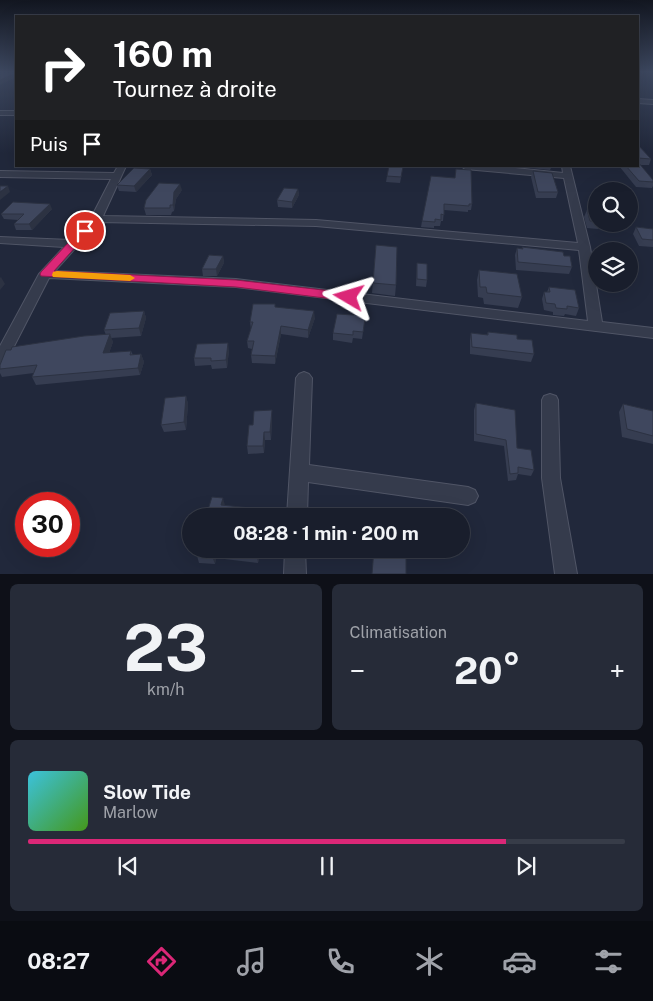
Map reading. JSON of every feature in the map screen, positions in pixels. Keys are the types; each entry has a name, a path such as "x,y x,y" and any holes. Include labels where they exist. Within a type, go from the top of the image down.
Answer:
{"street":[{"path":"639,101 653,102"},
{"path":"0,113 15,113"},
{"path":"486,167 568,171 584,248 596,327"},
{"path":"0,174 119,171 96,219 45,274 0,360"},
{"path":"96,219 316,223 584,248"},
{"path":"0,240 74,244"},
{"path":"45,274 236,283 653,333"},
{"path":"296,508 304,378"},
{"path":"550,400 551,478 566,574"},
{"path":"298,472 468,496"},
{"path":"294,574 295,558"}],"building":[{"path":"639,146 651,159 639,158"},
{"path":"639,163 653,182 639,181 627,167 639,167"},
{"path":"389,167 403,167 401,177 387,176"},
{"path":"134,168 150,169 134,186 117,185"},
{"path":"456,169 471,170 472,204 469,204 469,206 444,204 444,215 441,214 441,220 435,219 435,222 422,221 431,176 455,178"},
{"path":"533,171 552,173 558,192 538,192"},
{"path":"159,183 180,184 174,192 173,205 170,205 170,208 144,208 146,200"},
{"path":"0,186 8,186 0,192"},
{"path":"284,188 298,189 292,202 277,200"},
{"path":"13,202 50,204 29,224 14,224 24,214 1,214"},
{"path":"638,227 653,229 653,240 642,239"},
{"path":"376,245 397,247 396,285 373,283"},
{"path":"522,247 563,252 564,256 570,256 572,267 518,262 517,248 523,249"},
{"path":"209,255 223,256 216,269 202,269"},
{"path":"417,263 427,264 427,280 417,279"},
{"path":"479,270 517,274 522,297 487,293 486,287 480,287"},
{"path":"549,287 575,290 579,308 567,306 567,309 556,308 555,304 546,303 544,292 550,292"},
{"path":"253,304 275,304 275,307 314,311 308,330 281,326 275,356 251,355 254,341 247,341 253,322 250,322"},
{"path":"355,310 366,311 363,332 353,331 353,335 333,333 337,314 354,315"},
{"path":"144,311 139,328 104,330 110,313"},
{"path":"488,332 517,335 517,339 532,340 534,354 472,347 471,333 488,335"},
{"path":"110,334 103,353 131,351 130,355 141,354 138,368 32,377 37,365 0,369 6,350 11,350 12,347"},
{"path":"228,343 226,360 211,361 211,358 194,358 197,344"},
{"path":"186,396 184,422 161,425 165,398"},
{"path":"476,403 515,410 517,448 531,450 534,470 518,467 518,473 510,474 506,440 476,434"},
{"path":"623,404 653,411 653,436 627,429"},
{"path":"272,410 270,432 264,432 263,446 247,446 249,425 253,425 254,411"},
{"path":"212,497 223,498 221,505 251,508 209,508"},
{"path":"373,558 406,558 406,574 372,574"}],"slow traffic":[{"path":"57,275 130,278"}],"route":[{"path":"85,231 45,274 236,283 349,297"}]}
